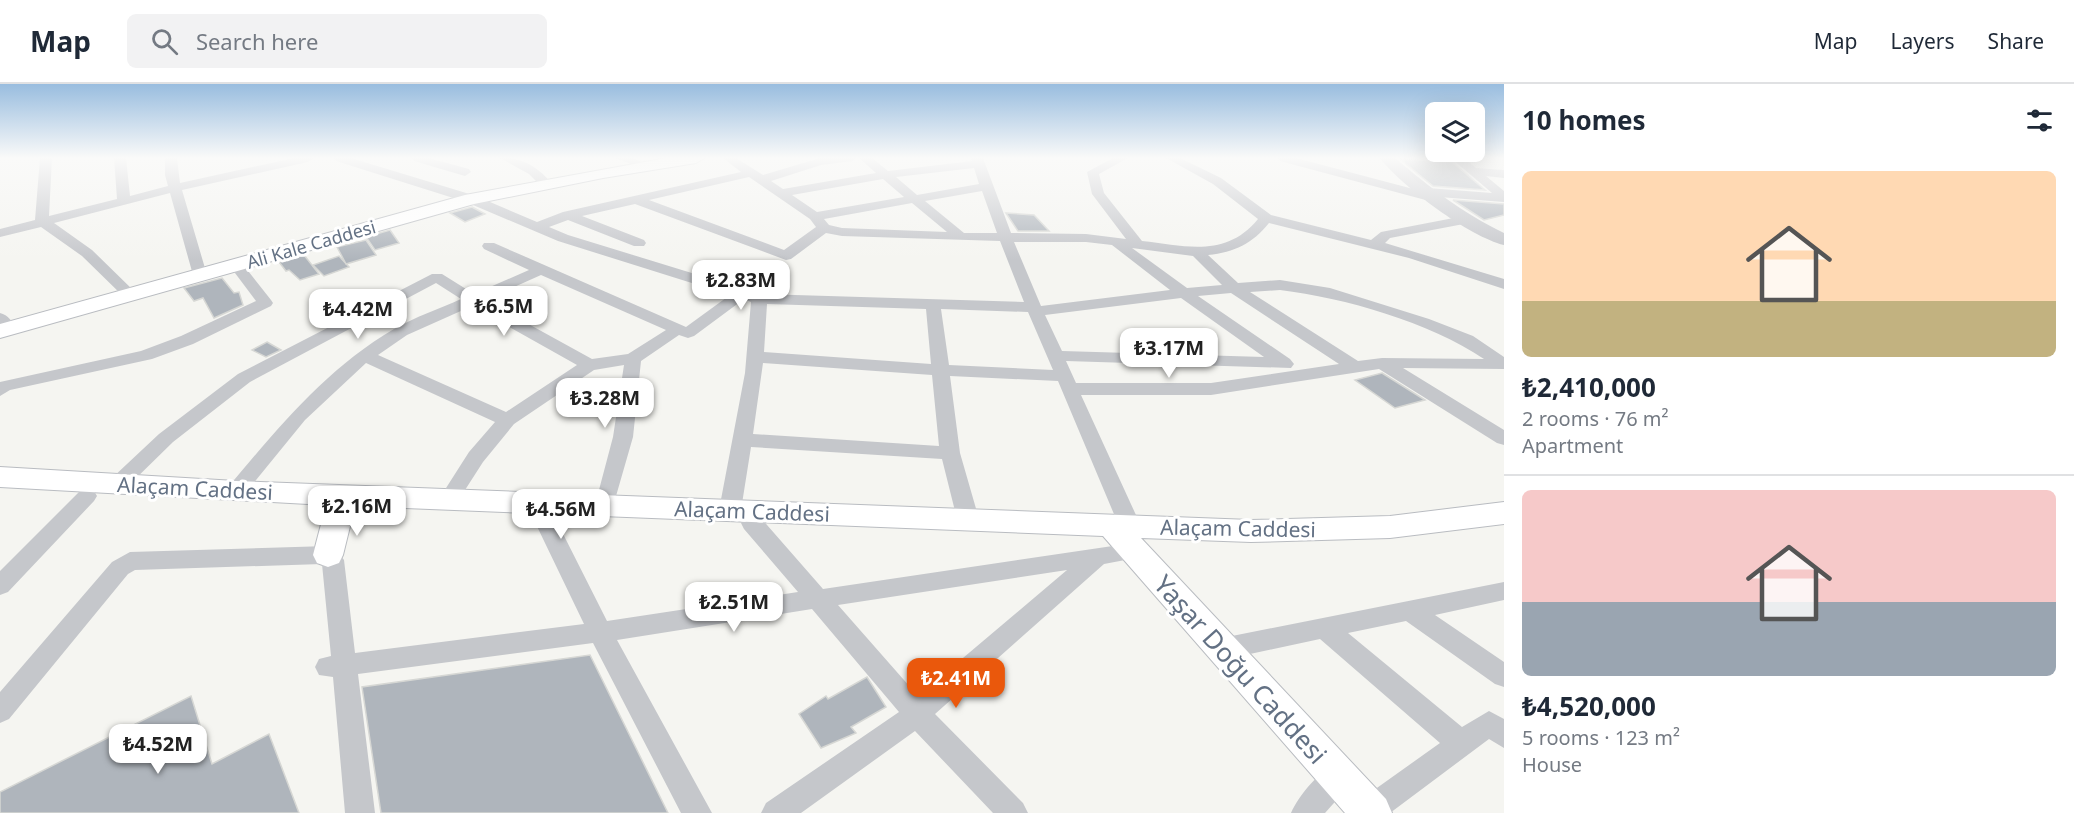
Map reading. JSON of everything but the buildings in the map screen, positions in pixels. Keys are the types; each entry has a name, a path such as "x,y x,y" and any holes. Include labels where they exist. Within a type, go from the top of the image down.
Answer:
{"main road":[{"name":"Ali Kale Caddesi","path":"3,326 130,295 471,199 503,192"},
{"name":"Alaçam Caddesi","path":"0,477 87,489 118,484 236,491 342,502 449,499 605,505 1119,540 1251,531 1390,527 1504,513"},
{"name":"Alaçam Caddesi","path":"0,490 87,489 342,502 543,516 969,519 1119,540"},
{"path":"328,555 342,502"},
{"name":"Yaşar Doğu Caddesi","path":"1119,540 1371,812"}],"street":[{"path":"42,221 44,192"},
{"path":"123,192 124,201"},
{"path":"0,233 159,192"},
{"path":"176,192 200,275"},
{"path":"449,192 540,226 563,237 750,296 1035,309 1280,285 1325,291 1424,322 1467,340 1504,364"},
{"path":"540,226 568,216 676,192"},
{"path":"781,193 787,192"},
{"path":"907,192 961,237"},
{"path":"637,200 786,256 820,222 915,199 956,192"},
{"path":"988,192 1067,382 1119,540"},
{"path":"1098,192 1139,246"},
{"path":"1231,192 1266,219 1432,260 1504,284"},
{"path":"1418,192 1430,195 1504,198"},
{"path":"1427,192 1464,220 1504,240"},
{"path":"781,193 820,222 842,232 961,237 1065,237 1197,252 1226,249 1243,241 1253,234 1266,219"},
{"path":"568,216 639,243"},
{"path":"1374,245 1386,235 1464,220"},
{"path":"42,221 87,253 130,295"},
{"path":"1117,243 1149,269 1300,375"},
{"path":"489,246 688,333 750,296"},
{"path":"1197,252 1234,288 1355,367"},
{"path":"1,386 146,355 188,340 265,303 236,265"},
{"path":"236,491 298,416 365,356 401,332 541,270"},
{"path":"118,484 166,438 244,378 437,278 590,365"},
{"path":"750,296 755,357 742,440 741,516 916,714 1013,813"},
{"path":"933,304 950,453 969,519"},
{"path":"449,499 476,457 507,420 590,365 633,359 678,328"},
{"path":"365,356 507,420"},
{"path":"1055,356 1284,363"},
{"path":"755,357 1067,382 1211,388 1382,363 1504,364"},
{"path":"605,505 623,437 633,359"},
{"path":"1382,363 1504,439"},
{"path":"742,440 950,453"},
{"path":"0,586 87,489"},
{"path":"543,516 600,632 697,813"},
{"path":"336,666 600,632 816,599 1119,540"},
{"path":"776,813 916,714 1119,540"},
{"path":"0,711 120,568 130,561 328,555 333,560 336,666 360,813"},
{"path":"1221,649 1409,610 1501,594"},
{"path":"1409,610 1504,676"},
{"path":"1323,627 1459,742"},
{"path":"1371,812 1459,742 1489,723 1504,735"},
{"path":"1306,813 1339,776"}]}
